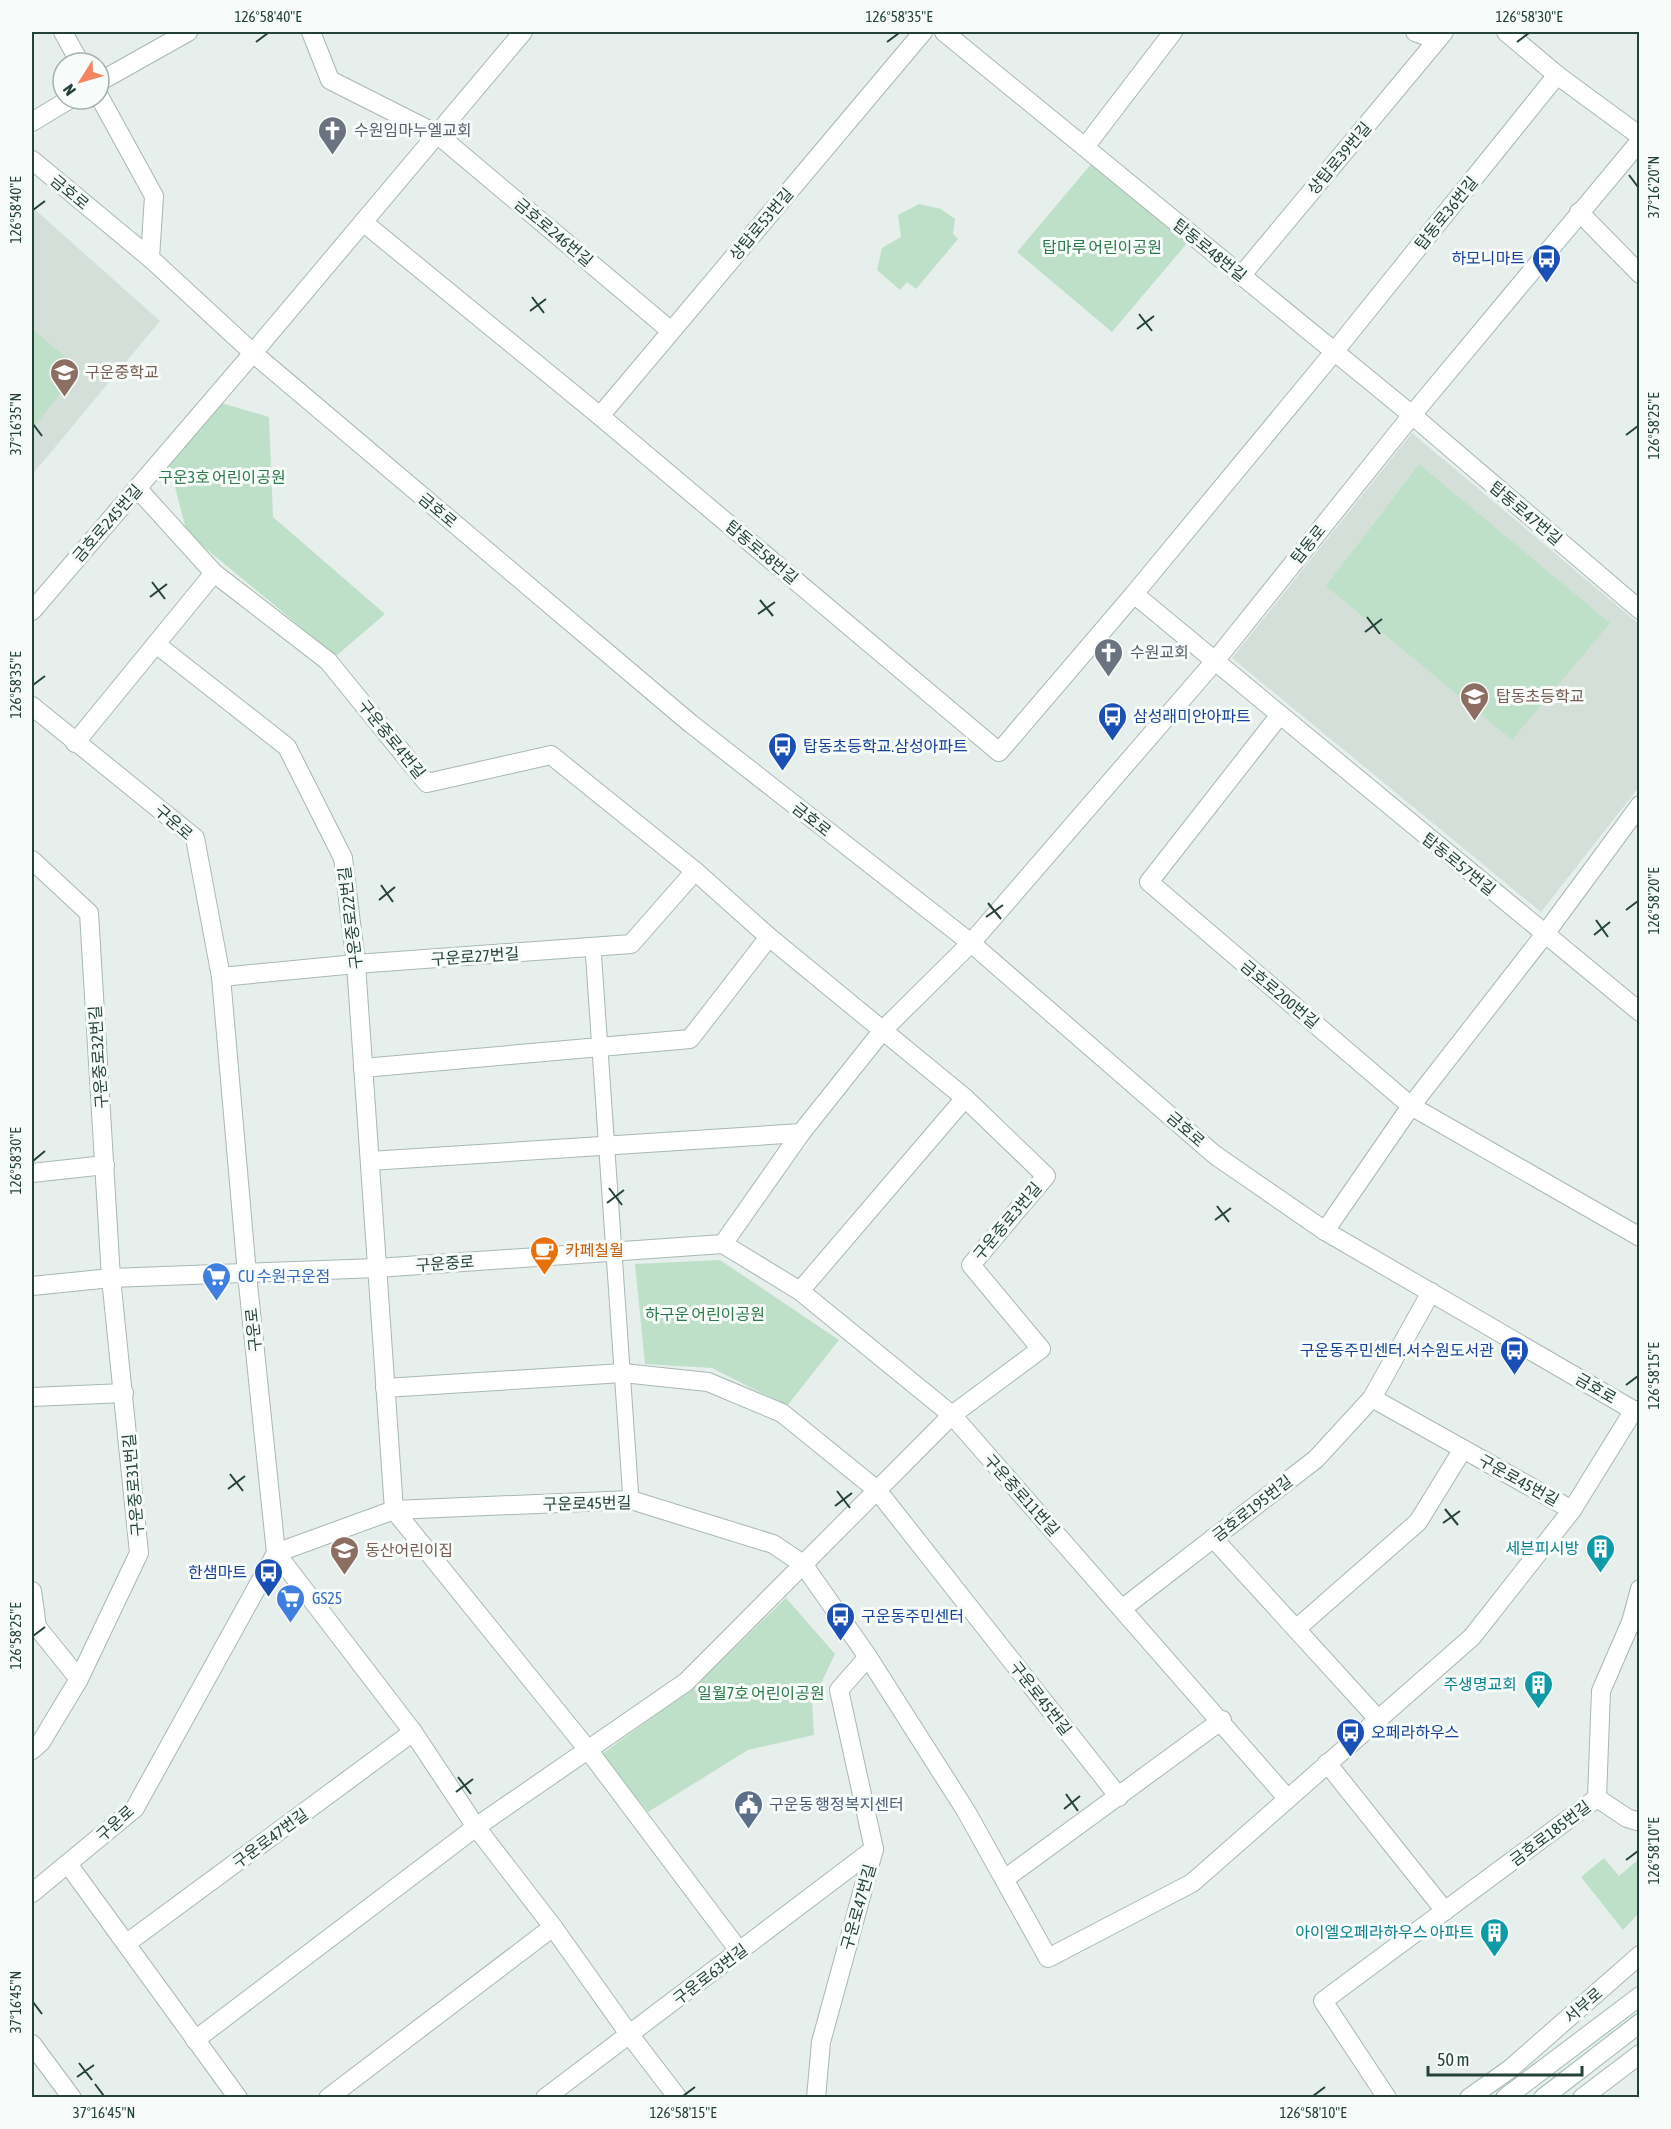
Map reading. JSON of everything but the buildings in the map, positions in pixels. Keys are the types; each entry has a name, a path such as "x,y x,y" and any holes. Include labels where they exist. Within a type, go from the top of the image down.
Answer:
{"street":[{"path":"63,32 73,51"},
{"path":"111,75 188,32"},
{"name":"금호로246번길","path":"311,32 330,80 437,135 671,330"},
{"path":"253,353 523,32"},
{"name":"상탑로53번길","path":"600,416 923,32"},
{"name":"탑동로48번길","path":"944,32 1412,415"},
{"path":"1085,147 1173,32"},
{"name":"상탑로39번길","path":"1415,32 1440,36"},
{"path":"1506,32 1557,75 1640,136"},
{"name":"상탑로39번길","path":"1242,276 1440,36"},
{"name":"탑동로36번길","path":"1334,352 1557,75"},
{"path":"32,122 51,110"},
{"path":"107,111 154,196 150,258"},
{"name":"탑동로","path":"971,943 1215,661 1412,415 1640,141"},
{"name":"금호로","path":"32,160 150,258 253,353 690,723 971,943 1215,1155 1324,1231 1637,1412"},
{"path":"1579,212 1640,274"},
{"name":"탑동로58번길","path":"363,222 600,416 999,752 1134,594 1334,352"},
{"name":"금호로245번길","path":"32,611 253,353"},
{"name":"탑동로47번길","path":"1412,415 1640,610"},
{"name":"구운중로4번길","path":"137,488 214,573 328,661 427,783 551,755 695,871 769,937 884,1030"},
{"path":"75,743 214,573"},
{"path":"1134,594 1215,661"},
{"name":"구운중로22번길","path":"156,644 287,747 343,858 356,964 394,1510"},
{"name":"탑동로57번길","path":"1215,661 1640,1011"},
{"name":"구운로","path":"32,706 195,838 221,976 247,1274 276,1553 135,1808 32,1893"},
{"name":"금호로200번길","path":"1279,716 1149,882 1411,1106 1640,1237"},
{"path":"1324,1231 1411,1106 1545,934 1640,805"},
{"name":"구운중로32번길","path":"32,860 89,913 111,1278"},
{"name":"구운로27번길","path":"221,976 631,944 695,871"},
{"path":"363,1068 690,1039 769,937"},
{"path":"723,1244 801,1133 884,1030 971,943"},
{"path":"593,948 631,1500"},
{"name":"구운중로3번길","path":"884,1030 965,1098 1046,1176 970,1265 1041,1349 952,1415"},
{"path":"800,1292 965,1098"},
{"path":"370,1161 801,1133"},
{"path":"32,1173 105,1165"},
{"name":"구운중로","path":"32,1286 111,1278 377,1268 723,1244"},
{"name":"구운중로11번길","path":"723,1244 800,1292 952,1415 1222,1720 1287,1798"},
{"name":"구운중로31번길","path":"32,1750 41,1742 79,1679 139,1553 111,1278"},
{"name":"금호로195번길","path":"1123,1608 1316,1459 1372,1398 1431,1292"},
{"name":"구운로45번길","path":"385,1388 623,1373 708,1382 782,1413 877,1490 1119,1797"},
{"path":"32,1397 124,1393"},
{"path":"1372,1398 1463,1449"},
{"name":"구운로45번길","path":"276,1553 394,1510 631,1500 773,1544 803,1564 868,1657 1006,1878 1048,1958 1192,1883 1472,1637 1572,1510 1637,1412"},
{"path":"195,2040 476,1827 589,1752 686,1682 952,1415"},
{"name":"구운로45번길","path":"1296,1629 1418,1522 1463,1449 1572,1510"},
{"path":"394,1510 589,1752 740,1952"},
{"path":"1213,1538 1378,1719"},
{"path":"276,1553 413,1732 476,1827 678,2097"},
{"name":"금호로185번길","path":"1387,2097 1323,2001 1597,1798 1600,1691 1631,1622 1640,1589"},
{"path":"32,1592 38,1627 79,1679"},
{"name":"구운로47번길","path":"816,2097 821,2042 874,1850 839,1690 868,1657"},
{"path":"1006,1878 1222,1720"},
{"name":"구운로47번길","path":"127,1943 413,1732"},
{"path":"1327,1763 1445,1911"},
{"path":"1597,1798 1627,1818 1640,1822"},
{"name":"구운로63번길","path":"544,2097 874,1850"},
{"path":"68,1864 238,2097"},
{"path":"328,2097 553,1927"},
{"name":"서부로","path":"1469,2097 1510,2069 1640,1955"},
{"name":"서부로","path":"1505,2097 1640,1996"},
{"path":"1543,2097 1640,2023"},
{"path":"32,2044 72,2097"},
{"path":"1582,2097 1640,2054"}],"shaded area":[{"name":"구운중학교","path":"32,207 160,321 32,475"},
{"name":"탑동초등학교","path":"1412,433 1639,624 1639,787 1541,912 1232,658"}],"green space":[{"name":"탑마루 어린이공원","path":"1093,162 1188,242 1112,332 1017,252"},
{"path":"919,204 941,209 955,219 953,234 958,239 916,289 907,282 900,290 877,270 882,248 901,237 898,215"},
{"path":"32,329 80,369 32,429"},
{"name":"구운3호 어린이공원","path":"218,402 269,417 273,517 385,614 336,656 187,533 169,464"},
{"path":"1419,464 1610,623 1512,740 1326,586"},
{"name":"하구운 어린이공원","path":"720,1260 839,1340 787,1406 712,1368 645,1364 635,1264"},
{"name":"일월7호 어린이공원","path":"786,1598 835,1654 812,1702 814,1735 748,1750 648,1812 602,1754 693,1688"},
{"path":"1604,1858 1619,1876 1639,1859 1639,1913 1623,1930 1581,1877"}],"place":[{"name":"수원임마누엘교회","path":"333,156"},
{"name":"하모니마트","path":"1546,284"},
{"name":"구운중학교","path":"64,398"},
{"name":"수원교회","path":"1109,678"},
{"name":"탑동초등학교","path":"1475,722"},
{"name":"삼성래미안아파트","path":"1112,742"},
{"name":"탑동초등학교.삼성아파트","path":"782,772"},
{"name":"카페칠월","path":"544,1276"},
{"name":"CU 수원구운점","path":"217,1302"},
{"name":"구운동주민센터.서수원도서관","path":"1515,1376"},
{"name":"세븐피시방","path":"1600,1574"},
{"name":"동산어린이집","path":"344,1576"},
{"name":"한샘마트","path":"268,1598"},
{"name":"GS25","path":"291,1624"},
{"name":"구운동주민센터","path":"840,1642"},
{"name":"주생명교회","path":"1538,1710"},
{"name":"오페라하우스","path":"1350,1758"},
{"name":"구운동 행정복지센터","path":"748,1830"},
{"name":"아이엘오페라하우스 아파트","path":"1495,1958"}]}
